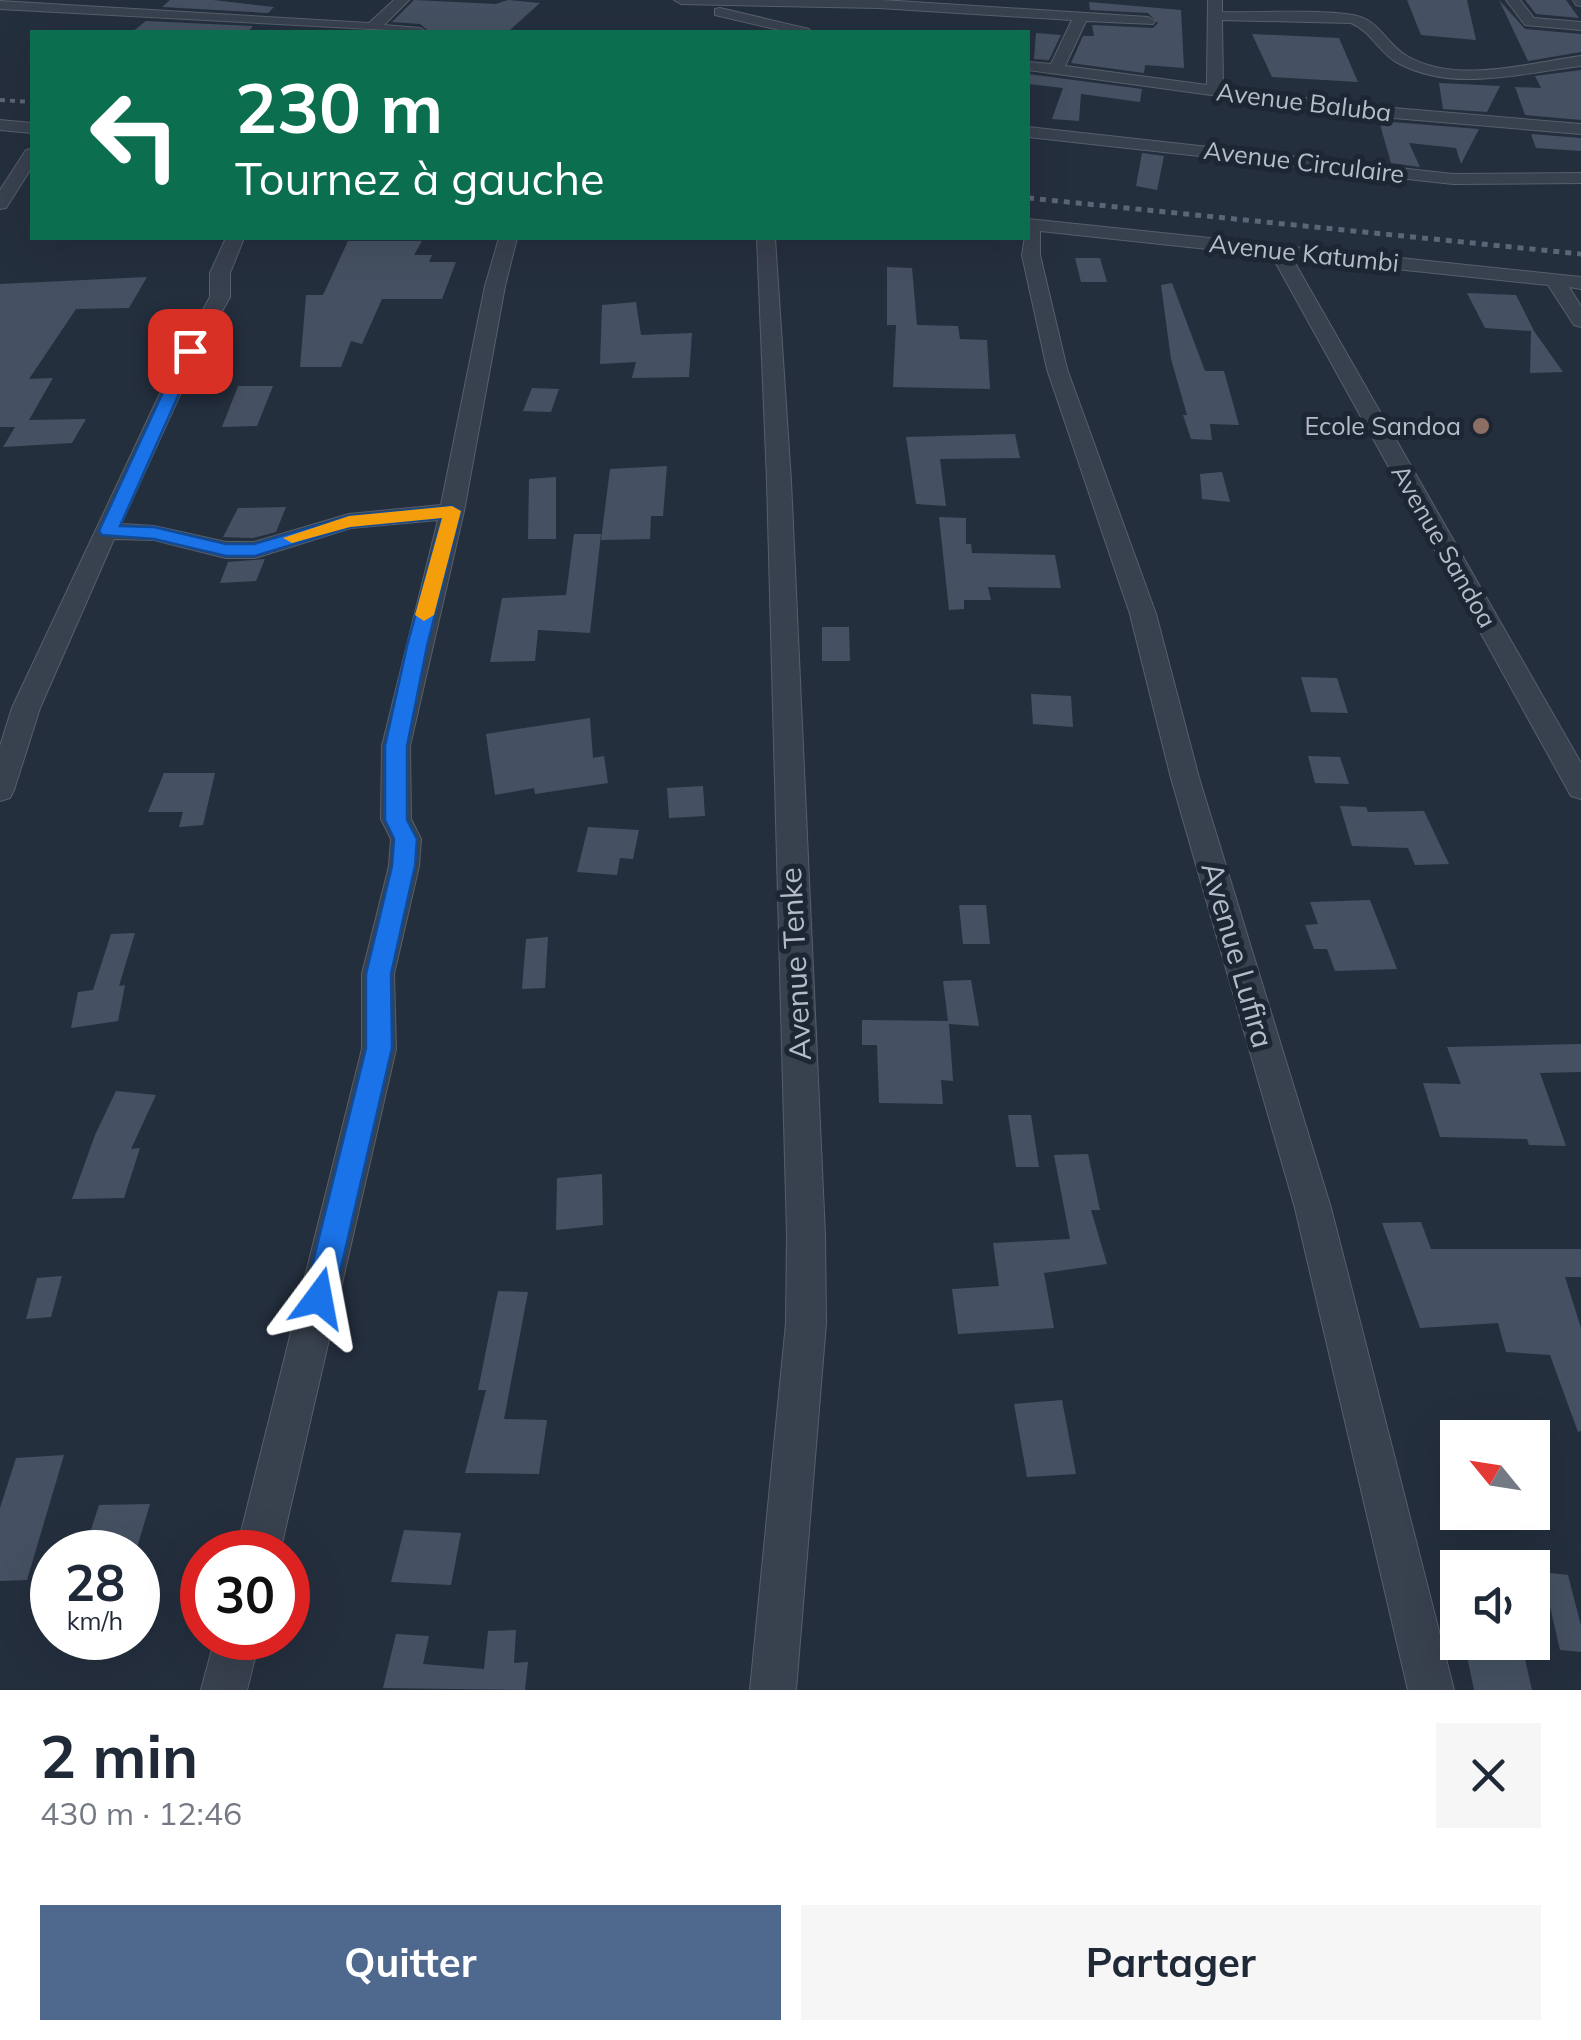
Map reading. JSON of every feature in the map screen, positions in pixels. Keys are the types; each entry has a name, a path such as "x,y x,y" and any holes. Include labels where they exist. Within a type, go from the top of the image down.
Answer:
{"street":[{"path":"372,28 402,0"},
{"path":"681,0 778,1 1148,21"},
{"path":"1342,0 1353,19"},
{"path":"1513,0 1530,22 1581,26"},
{"path":"700,2 733,16 795,30"},
{"path":"0,5 396,30"},
{"path":"1215,91 1216,8 1353,19 1371,25 1388,48 1405,61 1450,74 1581,61"},
{"path":"1056,70 1081,16"},
{"name":"Avenue Baluba","path":"1030,66 1419,116 1581,129"},
{"path":"0,125 30,128"},
{"name":"Avenue Circulaire","path":"1030,132 1453,179 1581,178"},
{"path":"0,204 30,157"},
{"name":"Avenue Katumbi","path":"1030,224 1581,282"},
{"path":"0,790 26,708 157,419 220,296 220,272 234,240"},
{"path":"263,1530 379,1048 378,974 404,866 406,839 396,820 396,746 452,511 507,240"},
{"name":"Avenue Tenke","path":"766,240 779,480 806,1235 806,1323 772,1690"},
{"name":"Avenue Lufira","path":"1030,240 1057,369 1143,614 1190,796 1313,1208 1432,1690"},
{"name":"Avenue Sandoa","path":"1279,251 1581,788"},
{"path":"1554,280 1581,320"},
{"path":"108,531 154,533 226,550 255,550 349,521 452,511"},
{"path":"224,1690 232,1660"}],"building":[{"path":"170,0 274,7 268,13 162,7"},
{"path":"414,0 540,3 510,30 428,30 420,24 392,22"},
{"path":"1407,0 1467,0 1476,40 1421,35"},
{"path":"1499,0 1525,29 1581,34 1581,52 1528,61"},
{"path":"1525,0 1566,0 1579,18 1536,14"},
{"path":"1089,2 1181,10 1184,68 1145,65 1144,73 1071,63 1083,36 1094,36 1092,25 1153,28 1158,23 1148,13 1090,10"},
{"path":"146,21 253,26 250,30 135,30"},
{"path":"1036,33 1061,35 1049,60 1034,59"},
{"path":"1252,34 1339,38 1358,82 1272,77"},
{"path":"1581,70 1581,120 1525,115 1515,87 1541,88 1535,76"},
{"path":"1030,74 1142,89 1140,102 1081,94 1079,121 1052,119 1063,88 1030,84"},
{"path":"1439,83 1500,86 1487,112 1443,109"},
{"path":"1379,121 1479,129 1461,164 1456,148 1409,143 1420,167 1391,163"},
{"path":"1531,134 1581,138 1581,151 1536,148"},
{"path":"1142,153 1164,156 1157,190 1136,186"},
{"path":"348,241 422,241 414,255 432,255 429,262 456,262 442,299 382,299 362,344 351,341 341,367 300,367 306,295 323,295"},
{"path":"1075,258 1100,258 1107,282 1081,282"},
{"path":"887,267 912,268 917,325 958,326 960,339 987,340 990,389 893,387 896,325 887,325"},
{"path":"147,277 129,308 76,309 29,379 53,378 29,420 86,419 72,443 3,447 15,427 0,427 0,284"},
{"path":"1172,283 1205,371 1224,371 1239,425 1210,424 1212,440 1191,439 1183,415 1187,415 1171,359 1161,285"},
{"path":"1467,293 1516,295 1534,331 1563,372 1530,373 1531,331 1485,328"},
{"path":"636,302 641,335 692,333 689,377 632,378 636,362 600,364 602,305"},
{"path":"238,386 273,386 257,426 222,427"},
{"path":"532,388 559,389 551,412 523,411"},
{"path":"1015,434 1020,458 940,459 946,506 916,504 906,437"},
{"path":"667,466 663,516 651,516 650,539 601,540 610,469"},
{"path":"1222,472 1230,502 1202,499 1200,474"},
{"path":"556,477 556,539 528,539 529,479"},
{"path":"286,507 276,532 253,538 223,537 238,508"},
{"path":"939,517 966,518 966,544 971,544 972,553 1055,555 1061,588 988,587 991,600 964,600 964,609 949,610"},
{"path":"574,534 601,534 590,633 538,630 535,661 490,662 502,598 566,595"},
{"path":"265,559 256,581 220,583 228,562"},
{"path":"822,627 849,627 850,661 822,661"},
{"path":"1301,677 1337,678 1348,713 1311,712"},
{"path":"1031,694 1071,696 1073,727 1033,724"},
{"path":"590,718 593,758 604,756 608,783 535,794 534,788 495,795 486,734"},
{"path":"1308,756 1340,757 1349,784 1315,783"},
{"path":"164,773 215,773 203,825 179,827 183,812 148,812"},
{"path":"703,786 705,816 669,818 667,788"},
{"path":"1340,806 1366,807 1368,812 1424,811 1449,864 1415,865 1408,848 1352,846"},
{"path":"588,827 639,830 633,859 620,858 617,875 577,872"},
{"path":"1370,900 1397,969 1335,971 1327,949 1314,949 1305,925 1318,924 1310,902"},
{"path":"959,905 986,905 990,944 963,944"},
{"path":"135,933 119,986 125,985 118,1021 71,1028 78,992 93,990 111,934"},
{"path":"548,937 545,988 522,989 526,939"},
{"path":"971,980 979,1026 949,1024 953,1081 941,1080 943,1104 879,1103 877,1045 862,1045 862,1020 948,1021 943,981"},
{"path":"1581,1044 1581,1072 1540,1073 1566,1146 1529,1145 1527,1139 1440,1137 1423,1083 1461,1084 1447,1047"},
{"path":"116,1091 156,1095 131,1149 140,1148 124,1198 72,1199 95,1135"},
{"path":"1008,1115 1031,1115 1039,1167 1016,1167"},
{"path":"1088,1154 1100,1210 1091,1210 1107,1264 1044,1273 1054,1328 958,1334 952,1289 999,1286 993,1243 1070,1239 1054,1155"},
{"path":"602,1174 603,1225 556,1230 557,1178"},
{"path":"1421,1222 1431,1249 1581,1249 1581,1277 1565,1277 1581,1328 1581,1431 1578,1432 1550,1355 1506,1352 1498,1323 1420,1328 1382,1223"},
{"path":"62,1276 51,1317 26,1319 37,1278"},
{"path":"498,1291 528,1292 504,1419 547,1420 539,1474 465,1473 486,1390 478,1390"},
{"path":"1062,1400 1076,1474 1027,1477 1014,1404"},
{"path":"64,1455 42,1530 30,1530 27,1580 0,1581 0,1508 16,1458"},
{"path":"150,1504 142,1530 91,1530 99,1505"},
{"path":"404,1530 461,1533 451,1585 391,1582"},
{"path":"1550,1573 1568,1575 1581,1626 1581,1652 1560,1650 1550,1607"},
{"path":"516,1630 514,1663 528,1662 525,1690 383,1688 396,1634 429,1636 423,1664 484,1669 488,1631"},
{"path":"1468,1660 1525,1660 1532,1690 1474,1690"}],"railway":[{"path":"0,100 30,102"},
{"path":"1030,198 1581,254"}],"slow traffic":[{"path":"292,538 349,521 452,511 424,615"}],"place":[{"name":"Ecole Sandoa","path":"1481,426"}],"route":[{"path":"190,351 108,531 154,533 226,550 255,550 349,521 452,511 405,694 396,746 396,820 406,839 404,866 378,974 379,1048 319,1298"}]}
